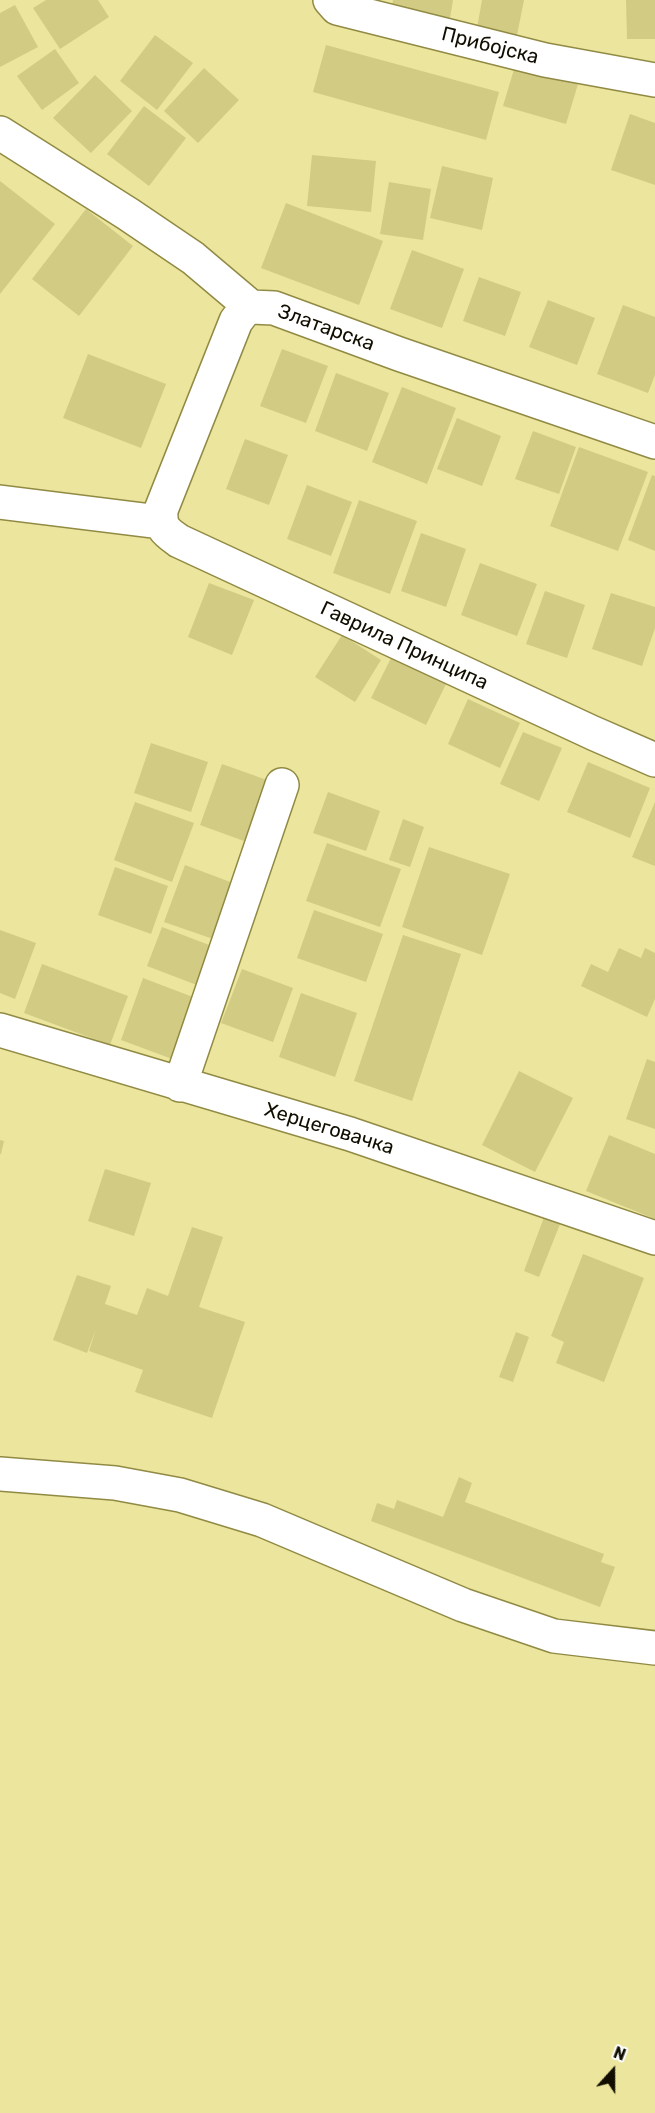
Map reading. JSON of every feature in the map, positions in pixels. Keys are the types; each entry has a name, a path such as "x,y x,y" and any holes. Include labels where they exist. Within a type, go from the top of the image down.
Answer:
{"street":[{"name":"Прибојска","path":"330,0 337,8 533,57 655,80"},
{"name":"Златарска","path":"0,133 193,258 251,307 274,308 399,354 655,442"},
{"path":"0,502 160,522 161,510 236,321 243,312 251,307"},
{"name":"Гаврила Принципа","path":"160,522 166,532 179,541 561,719 655,760"},
{"path":"180,1084 282,785"},
{"name":"Херцеговачка","path":"0,1030 350,1134 655,1238"},
{"path":"0,1474 115,1484 180,1495 262,1520 463,1605 554,1636 655,1647"}],"building":[{"path":"46,0 98,0 109,17 60,49 33,8"},
{"path":"393,0 453,0 449,24 391,14"},
{"path":"482,0 524,0 517,35 477,28"},
{"path":"626,0 655,0 655,39 627,39"},
{"path":"15,5 38,47 0,67 0,13"},
{"path":"155,35 193,63 157,110 120,81"},
{"path":"326,45 499,92 486,140 313,92"},
{"path":"55,49 79,83 42,110 17,76"},
{"path":"515,66 578,84 566,124 503,106"},
{"path":"204,68 239,100 198,143 164,111"},
{"path":"95,75 132,111 91,153 53,118"},
{"path":"144,106 186,138 149,186 107,154"},
{"path":"630,114 655,123 655,185 611,170"},
{"path":"312,155 376,161 371,212 307,206"},
{"path":"442,166 493,178 482,230 430,218"},
{"path":"0,181 55,224 0,294"},
{"path":"389,182 431,189 423,240 380,234"},
{"path":"286,203 383,241 359,305 261,268"},
{"path":"86,209 133,246 79,316 32,279"},
{"path":"412,250 464,269 442,328 390,309"},
{"path":"479,277 521,292 505,336 463,321"},
{"path":"548,300 595,318 577,365 529,347"},
{"path":"623,305 655,317 655,375 648,393 597,374"},
{"path":"282,349 328,366 306,423 260,406"},
{"path":"88,354 166,384 141,448 63,418"},
{"path":"336,373 389,393 367,451 315,431"},
{"path":"402,387 456,408 427,484 372,462"},
{"path":"457,418 501,436 482,486 437,469"},
{"path":"533,431 576,447 559,494 515,479"},
{"path":"245,439 288,455 269,505 226,489"},
{"path":"579,447 648,472 618,551 550,526"},
{"path":"652,475 655,476 655,551 628,540"},
{"path":"307,485 352,502 331,556 287,539"},
{"path":"359,500 417,521 390,594 333,573"},
{"path":"421,533 466,549 446,607 401,591"},
{"path":"480,563 537,584 517,636 461,615"},
{"path":"209,583 254,600 232,655 188,637"},
{"path":"545,591 585,605 567,658 526,644"},
{"path":"611,593 655,607 655,628 642,666 592,649"},
{"path":"342,635 381,660 355,702 315,677"},
{"path":"392,656 447,682 426,725 371,698"},
{"path":"468,699 520,723 500,768 448,744"},
{"path":"523,732 562,748 539,801 500,784"},
{"path":"151,743 208,762 191,812 134,793"},
{"path":"588,762 650,788 630,838 567,812"},
{"path":"222,764 267,780 244,841 200,825"},
{"path":"328,792 380,811 366,851 313,833"},
{"path":"135,802 194,823 172,882 114,860"},
{"path":"655,802 655,866 632,857"},
{"path":"403,819 424,827 410,867 389,860"},
{"path":"327,843 401,869 380,927 306,901"},
{"path":"429,847 510,874 482,955 402,927"},
{"path":"185,865 233,883 213,939 164,922"},
{"path":"115,867 168,886 151,934 98,915"},
{"path":"314,910 383,934 366,982 297,958"},
{"path":"162,927 217,948 202,987 147,966"},
{"path":"0,930 36,943 15,999 0,993"},
{"path":"403,935 461,954 412,1101 354,1081"},
{"path":"619,948 641,958 645,948 655,953 655,999 647,1017 581,986 591,964 608,972"},
{"path":"42,964 128,996 110,1045 24,1013"},
{"path":"242,969 293,988 273,1042 221,1023"},
{"path":"143,978 206,1002 183,1063 121,1040"},
{"path":"301,993 357,1013 335,1077 279,1057"},
{"path":"647,1059 655,1062 655,1129 626,1119"},
{"path":"519,1071 573,1098 535,1172 482,1145"},
{"path":"609,1135 655,1154 655,1219 586,1191"},
{"path":"0,1140 4,1141 1,1154 0,1154"},
{"path":"105,1169 151,1183 134,1236 88,1221"},
{"path":"546,1212 562,1219 539,1277 524,1271"},
{"path":"192,1227 223,1237 199,1307 245,1322 212,1418 135,1392 143,1370 89,1351 96,1329 87,1353 53,1340 77,1275 111,1286 105,1304 137,1315 147,1288 168,1296"},
{"path":"583,1254 644,1278 604,1382 556,1363 564,1342 551,1336"},
{"path":"516,1332 529,1337 513,1382 499,1377"},
{"path":"459,1477 472,1483 465,1502 604,1554 601,1562 615,1567 600,1607 371,1521 377,1503 394,1509 397,1500 443,1517"}]}
